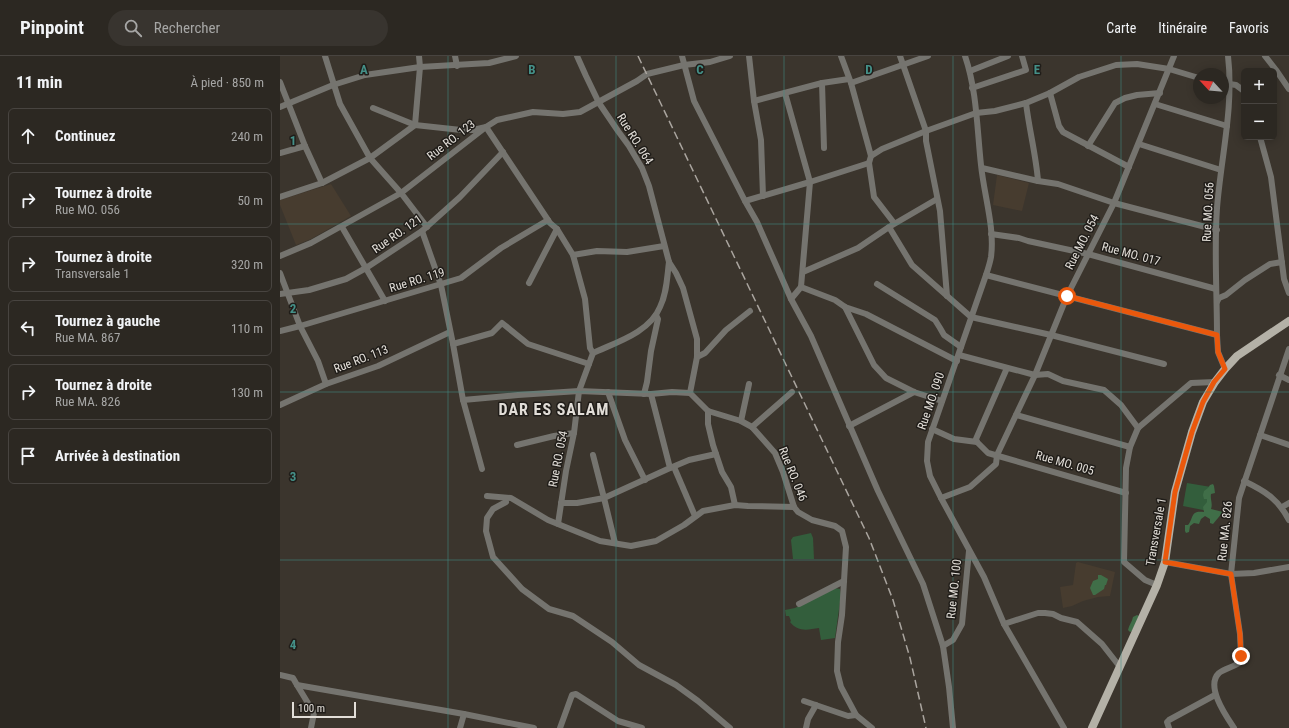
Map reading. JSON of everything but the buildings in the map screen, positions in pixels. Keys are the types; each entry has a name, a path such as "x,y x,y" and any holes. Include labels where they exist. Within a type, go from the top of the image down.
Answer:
{"main road":[{"name":"Transversale 1","path":"1092,728 1157,585 1165,562 1175,492 1192,432 1203,402 1214,382 1237,356 1288,323"}],"street":[{"path":"325,56 340,104 370,158 401,193 425,229 441,285 463,400 482,469"},
{"path":"416,125 420,67 419,56"},
{"path":"455,56 457,66"},
{"path":"280,107 333,85 365,75 420,67 489,63 516,56"},
{"name":"Rue RO. 064","path":"577,56 599,103 629,146 642,168 649,186 669,262"},
{"path":"682,56 694,101 757,222 792,299 812,336 849,426 878,491 923,584 943,646 953,728"},
{"name":"Rue RO. 123","path":"280,256 311,243 342,227 401,193 486,126 497,120 533,112 563,114 580,112 599,103 647,74 684,65 710,62 730,56"},
{"path":"749,56 760,140 763,196"},
{"path":"841,56 850,81 871,156 869,163 874,197 912,265 971,318 1051,335 1164,364"},
{"path":"900,56 926,131 926,142 940,211 947,296"},
{"path":"754,102 822,83 850,81 904,65 928,56"},
{"name":"Rue MO. 090","path":"965,56 970,71 976,113 991,234 991,257 962,347 932,429 928,442 927,461 930,476 984,577 1004,624 1062,727"},
{"path":"970,71 1008,56"},
{"path":"972,88 1026,70 1022,56"},
{"name":"Rue MO. 054","path":"941,498 970,487 996,464 997,455 1035,375 1067,296 1114,203 1174,56"},
{"name":"Rue MO. 056","path":"1227,68 1228,56"},
{"path":"1265,56 1289,89"},
{"path":"871,156 882,149 926,131 976,113 995,111 1026,103 1050,93 1079,77 1116,65 1136,64 1169,69 1193,76"},
{"path":"280,82 305,146 322,183"},
{"path":"822,83 824,148"},
{"path":"1229,84 1236,85 1241,89"},
{"path":"785,93 810,182 801,287 792,299"},
{"path":"1050,93 1059,126 1063,132 1129,167"},
{"path":"1088,146 1115,103 1125,98 1137,95 1160,93"},
{"path":"1026,103 1038,181"},
{"path":"1155,104 1227,126"},
{"name":"Rue MO. 056","path":"1225,369 1218,352 1216,289 1217,208 1227,126 1226,104"},
{"path":"373,108 416,125 461,130 473,130 486,126 548,220 557,229 573,255 585,299 590,348 593,353 630,336 648,324 656,315 661,306 666,288 669,262"},
{"path":"280,197 322,183 370,158 416,125"},
{"path":"1261,140 1271,177 1284,279 1289,293"},
{"path":"1139,144 1221,170"},
{"path":"280,153 305,146"},
{"name":"Rue RO. 121","path":"280,294 309,290 346,279 366,268 425,229 460,197 503,152"},
{"path":"745,201 869,163"},
{"path":"982,168 1058,184 1114,203 1217,230"},
{"path":"802,272 858,248 891,225 937,199"},
{"name":"Rue RO. 119","path":"280,331 441,285 460,278 501,248 548,220"},
{"path":"342,227 385,301"},
{"path":"529,283 557,229"},
{"name":"Rue MO. 017","path":"991,234 1019,238 1088,254 1216,289"},
{"path":"573,255 597,251 627,252 664,246"},
{"path":"463,400 578,391 644,394 672,392 690,393 697,356 697,339 679,277 669,262"},
{"path":"1217,302 1219,298 1270,264 1282,262"},
{"path":"280,273 300,326 318,361 326,384"},
{"path":"986,275 1217,335"},
{"path":"877,284 935,320 944,335 962,347"},
{"path":"801,287 866,314 958,358 1035,375 1048,374 1063,381 1104,390 1122,405 1138,428"},
{"path":"845,306 874,365 886,378 914,392 942,401"},
{"path":"697,356 705,353 726,330 750,311"},
{"path":"644,394 658,318 656,315"},
{"path":"453,344 492,333 502,323 528,344 589,364"},
{"name":"Rue RO. 113","path":"280,405 326,384 378,366 450,332"},
{"name":"Rue MA. 826","path":"1215,695 1214,684 1218,674 1239,663 1241,656 1240,634 1231,574 1239,498 1289,349"},
{"name":"Rue RO. 054","path":"558,524 566,470 574,433 578,391 593,353"},
{"path":"932,429 954,439 977,442 976,439 1007,368"},
{"path":"1279,376 1289,380"},
{"path":"1157,585 1145,580 1124,562 1126,468 1130,447 1138,428 1191,383 1214,382"},
{"path":"741,421 749,384"},
{"path":"608,392 625,440 645,480"},
{"path":"752,427 792,392"},
{"path":"849,426 914,392"},
{"name":"Rue RO. 046","path":"690,393 708,411 741,421 752,427 776,453 794,507 798,512 812,520 835,526 842,531 846,547 837,671 841,687 856,714 872,728"},
{"path":"650,394 672,468 695,516"},
{"path":"708,411 708,424 716,454 722,472 731,487 735,504"},
{"path":"1016,415 1130,447"},
{"path":"517,445 574,433"},
{"path":"1260,434 1289,445"},
{"name":"Rue MO. 005","path":"977,442 988,453 1126,493"},
{"path":"561,503 577,503 604,498 689,460 716,454"},
{"path":"593,455 615,543"},
{"path":"1244,481 1262,490 1282,507 1289,520"},
{"path":"487,496 511,498 548,520 600,541 631,546 656,540 684,525 703,511 735,504 748,506 794,507"},
{"path":"506,502 494,509 487,518 486,531 493,557 522,589 549,609 574,616 612,642 639,665 676,685 698,700 730,728"},
{"path":"1282,507 1289,503"},
{"name":"Rue MO. 100","path":"943,646 953,640 962,624 969,551"},
{"path":"1165,562 1231,574 1254,573 1289,567"},
{"path":"799,604 844,581"},
{"path":"1004,624 1038,613 1053,614 1061,618 1077,622 1102,644 1120,667"},
{"path":"280,675 293,678 314,713 311,728"},
{"path":"297,686 464,714 534,728"},
{"path":"560,728 572,695 576,694 618,721 642,728"},
{"path":"1169,728 1167,722 1169,720 1215,695 1234,728"},
{"path":"804,701 848,716 856,714"},
{"path":"806,728 808,719 816,705"},
{"path":"460,728 464,714"}],"shaded area":[{"path":"997,175 1029,183 1022,211 993,205"},
{"path":"331,184 351,216 311,239 296,245 280,205 280,200"},
{"path":"1078,562 1115,572 1110,596 1098,597 1063,608 1060,587 1073,585 1076,563"}],"green space":[{"path":"1187,483 1211,487 1208,511 1183,506"},
{"path":"1213,484 1215,493 1211,494 1211,509 1223,512 1213,524 1210,523 1210,519 1205,516 1201,519 1199,524 1194,523 1190,526 1189,532 1186,533 1185,525 1188,525 1194,513 1204,512 1203,507 1207,502 1207,499 1204,499 1204,491"},
{"path":"811,533 813,538 814,559 793,559 791,540 793,537"},
{"path":"1098,575 1108,579 1104,589 1093,595 1090,588 1093,581 1098,579"},
{"path":"835,588 840,589 841,595 835,638 821,640 819,628 807,630 800,629 790,622 789,616 786,616 785,610 795,608"},
{"path":"1137,615 1139,616 1132,631 1130,632 1128,630 1133,617"}],"railway":[{"path":"638,56 869,538 893,600 910,658 926,728"}],"district":[{"name":"DAR ES SALAM","path":"554,409"}],"route":[{"path":"1067,296 1217,335 1218,352 1225,369 1214,382 1203,402 1192,432 1175,492 1165,562 1231,574 1240,634 1241,656"}]}
